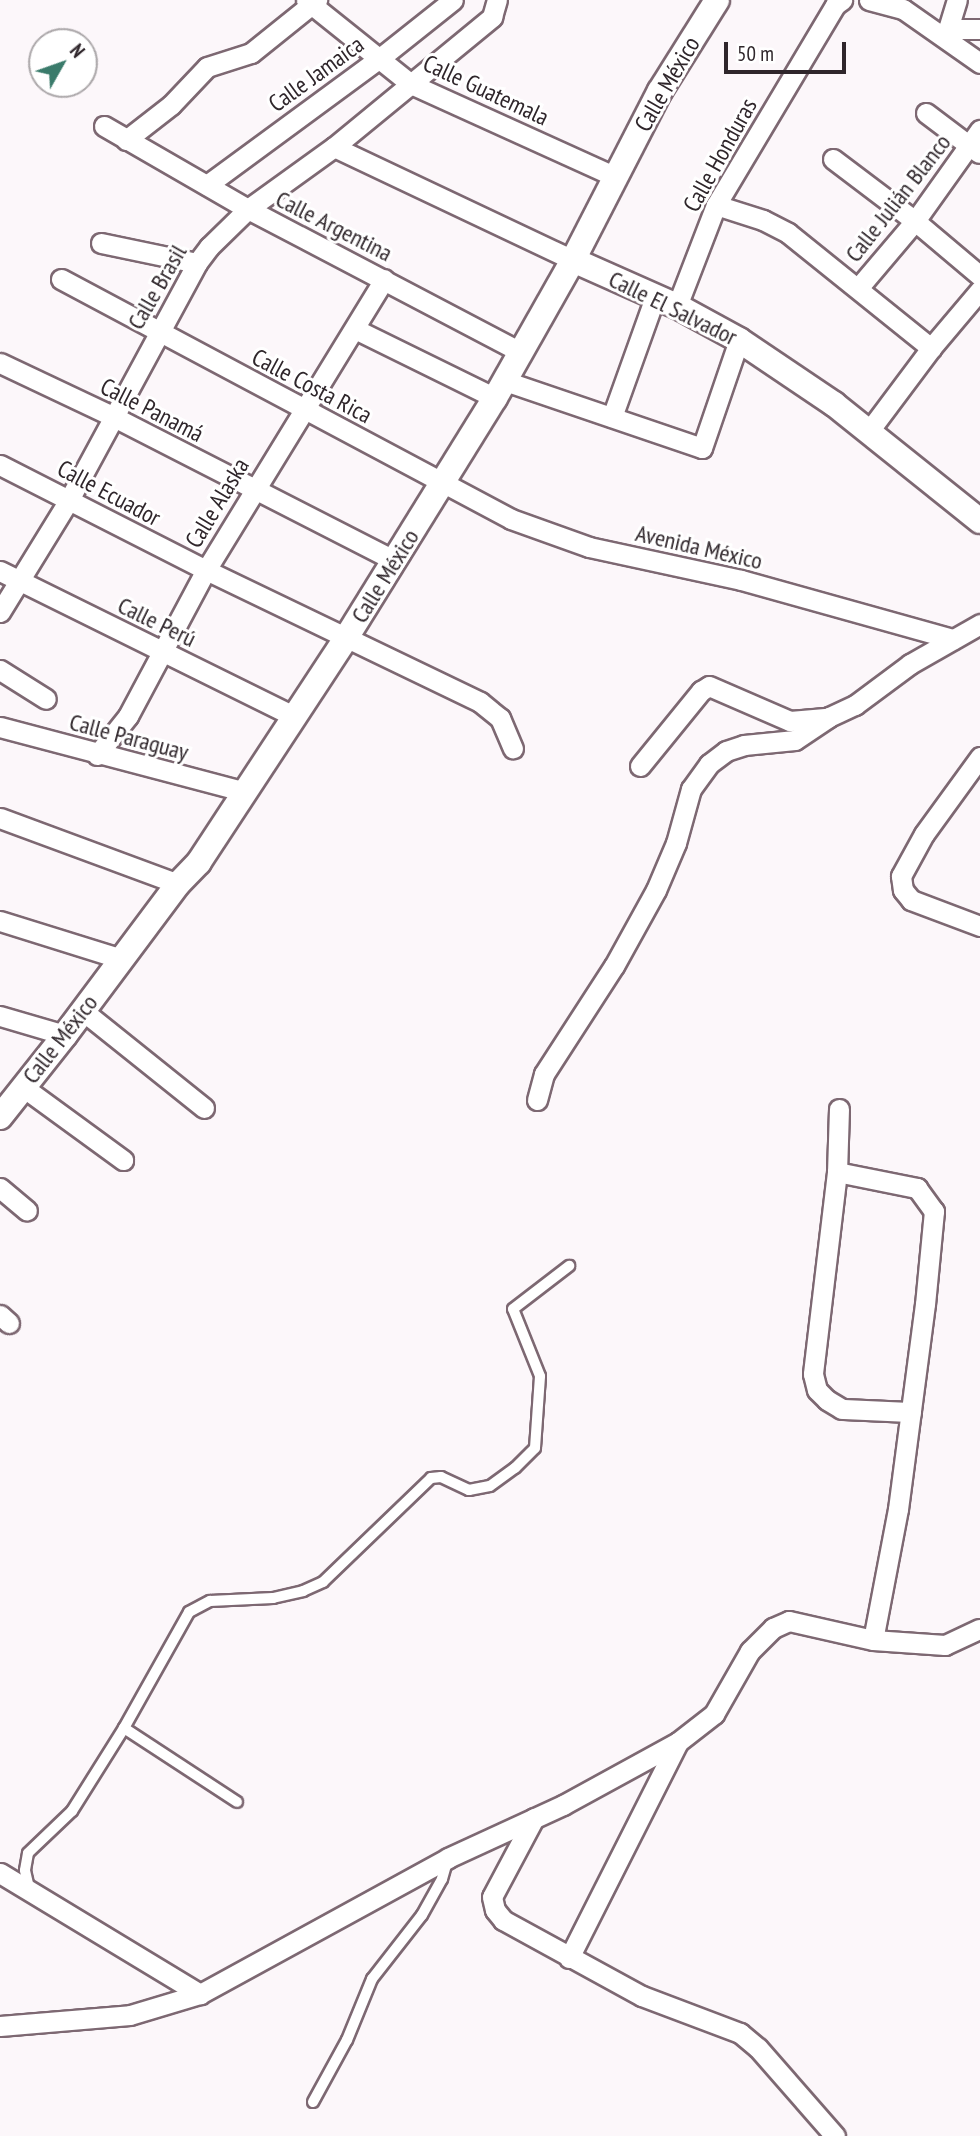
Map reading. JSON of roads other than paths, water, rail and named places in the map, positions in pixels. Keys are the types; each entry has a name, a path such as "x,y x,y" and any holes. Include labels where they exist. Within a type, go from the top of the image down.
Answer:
{"street":[{"name":"Calle Jamaica","path":"207,185 380,58 453,0"},
{"name":"Calle Brasil","path":"0,612 69,498 197,263 248,209 334,147 492,18 497,0"},
{"name":"Calle México","path":"0,1117 178,884 199,862 346,638 500,389 573,260 660,91 717,0"},
{"name":"Calle Honduras","path":"612,417 666,302 716,205 835,5 842,0"},
{"path":"869,0 903,5 945,31 980,62"},
{"path":"945,31 957,0"},
{"name":"Calle Guatemala","path":"312,1 411,84 616,177"},
{"path":"126,140 171,105 207,67 251,54 312,1"},
{"path":"945,31 980,29"},
{"path":"926,113 977,143"},
{"name":"Calle Argentina","path":"104,126 248,209 520,352"},
{"name":"Calle Julián Blanco","path":"931,348 859,287 977,143"},
{"name":"Calle El Salvador","path":"334,147 666,302 739,340 869,431 980,521"},
{"path":"834,159 915,221 980,276"},
{"path":"716,205 763,220 788,233 859,287"},
{"path":"101,243 197,263"},
{"name":"Calle Costa Rica","path":"61,279 443,482"},
{"name":"Calle Alaska","path":"97,755 128,716 206,570 384,279"},
{"path":"869,431 931,348 980,290"},
{"path":"355,329 408,355 500,389 612,417 702,448 739,340"},
{"name":"Calle Panamá","path":"0,363 114,417 254,491 394,560"},
{"name":"Calle Ecuador","path":"0,465 206,570 493,710 513,748"},
{"name":"Avenida México","path":"443,482 511,519 589,547 741,580 953,639"},
{"name":"Calle Perú","path":"0,570 293,716"},
{"path":"537,1100 544,1074 614,966 656,890 676,843 691,789 709,764 726,751 744,745 795,740 855,705 910,664 980,624"},
{"path":"0,670 46,699"},
{"path":"640,766 701,691 709,685 790,720 829,718"},
{"name":"Calle Paraguay","path":"0,727 97,755 246,792"},
{"path":"980,757 924,834 901,876 903,890 911,900 980,926"},
{"path":"0,818 178,884"},
{"path":"0,921 122,959"},
{"path":"83,1011 204,1108"},
{"path":"0,1016 65,1035"},
{"path":"23,1087 123,1160"},
{"path":"839,1110 837,1172 818,1312 813,1374 817,1390 842,1409 911,1412"},
{"path":"837,1172 917,1188 934,1211 898,1509 873,1640"},
{"path":"0,1188 27,1211"},
{"path":"0,2026 130,2015 200,1994 448,1858 534,1818 678,1742 714,1714 750,1651 773,1628 789,1621 873,1640 945,1645 980,1629"},
{"path":"569,1958 678,1742"},
{"path":"534,1818 492,1898 495,1910 503,1920 642,1996 740,2033 758,2048 835,2136"},
{"path":"0,1873 200,1994"}],"lane":[{"path":"30,1892 25,1870 28,1853 72,1811 124,1728 188,1612 199,1604 273,1598 323,1582 431,1478 441,1477 469,1490 491,1486 535,1448 540,1376 513,1309 569,1266"},
{"path":"124,1728 237,1802"},
{"path":"313,2102 347,2040 372,1979 422,1915 442,1879 448,1858"}]}
